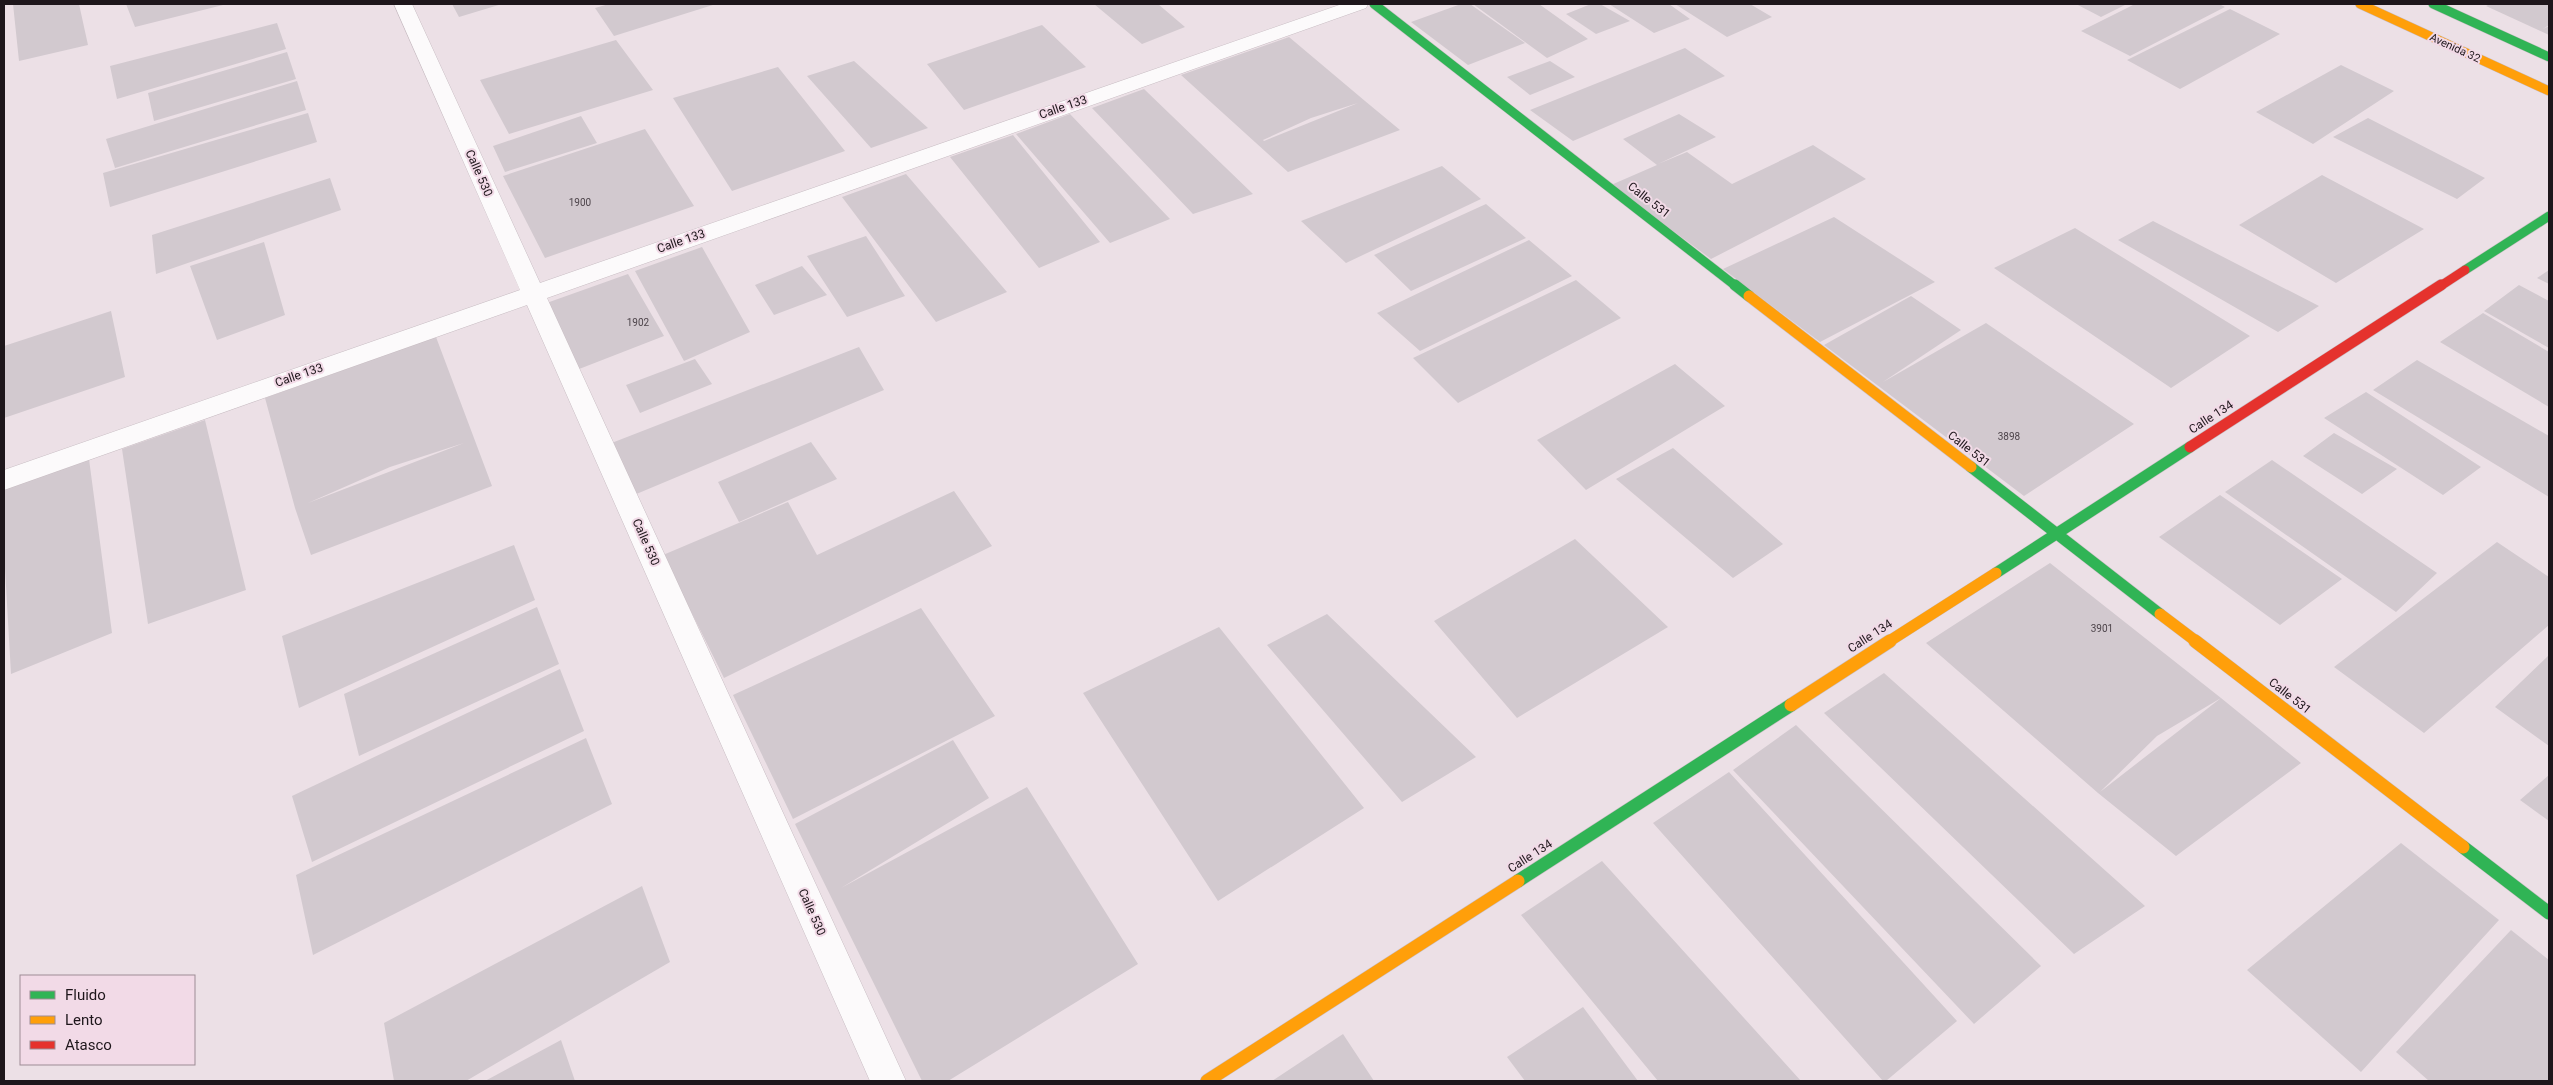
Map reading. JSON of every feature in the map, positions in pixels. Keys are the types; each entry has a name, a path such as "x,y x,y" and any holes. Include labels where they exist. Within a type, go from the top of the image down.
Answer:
{"street":[{"name":"Calle 530","path":"403,4 888,1081"},
{"name":"Calle 133","path":"4,480 533,292 1359,4"},
{"name":"Calle 531","path":"1374,4 2549,913"},
{"name":"Avenida 32","path":"2360,4 2549,91"},
{"path":"2432,4 2549,57"},
{"name":"Calle 134","path":"1207,1081 2549,216"}],"building":[{"path":"13,4 79,4 88,45 19,61"},
{"path":"126,4 227,4 135,27"},
{"path":"452,4 502,4 459,17"},
{"path":"609,4 716,4 614,36 595,8"},
{"path":"1094,4 1158,4 1185,27 1142,44"},
{"path":"1461,4 1470,4 1525,43 1468,65 1411,22"},
{"path":"1473,4 1539,4 1588,39 1547,58"},
{"path":"1591,4 1600,4 1630,21 1596,34 1566,14"},
{"path":"1609,4 1669,4 1690,19 1654,33"},
{"path":"1675,4 1750,4 1772,17 1727,37"},
{"path":"2076,4 2127,4 2101,17"},
{"path":"2135,4 2219,4 2225,7 2130,56 2081,31"},
{"path":"2490,4 2549,4 2549,25 2543,29 2549,26 2549,35 2486,6"},
{"path":"2230,9 2280,34 2180,89 2127,60"},
{"path":"277,23 286,49 117,99 110,66"},
{"path":"1042,25 1086,67 964,110 927,64"},
{"path":"1289,37 1400,130 1288,172 1181,75","holes":["1358,103 1264,141 1311,118"]},
{"path":"616,40 653,90 509,134 480,80"},
{"path":"1685,48 1725,76 1573,141 1530,110"},
{"path":"287,52 296,79 154,121 148,93"},
{"path":"854,61 928,128 871,148 807,76"},
{"path":"1550,61 1575,77 1530,95 1507,77"},
{"path":"2341,65 2394,91 2313,144 2256,112"},
{"path":"778,67 845,151 732,191 673,98"},
{"path":"297,81 306,110 115,168 106,139"},
{"path":"1144,89 1253,194 1193,214 1092,108"},
{"path":"308,113 317,142 110,207 103,173"},
{"path":"1070,114 1170,219 1110,243 1016,134"},
{"path":"1679,114 1716,137 1658,164 1687,152 1732,184 1813,145 1866,179 1711,259 1611,185 1657,165 1623,139"},
{"path":"581,116 597,143 505,172 493,146"},
{"path":"2368,118 2485,178 2457,199 2333,137"},
{"path":"645,129 694,206 545,258 503,176"},
{"path":"1013,135 1100,242 1039,268 950,157"},
{"path":"1442,166 1481,199 1346,263 1301,221"},
{"path":"906,174 1007,292 936,322 842,197"},
{"path":"2322,175 2424,229 2336,283 2239,225"},
{"path":"330,178 341,210 156,274 152,235"},
{"path":"1486,204 1526,238 1411,291 1374,255"},
{"path":"1834,217 1935,282 1820,342 1723,269"},
{"path":"2153,221 2319,306 2278,332 2118,240"},
{"path":"2075,228 2250,336 2171,388 1994,268"},
{"path":"866,236 905,296 847,317 807,256"},
{"path":"1529,240 1572,276 1420,351 1377,313"},
{"path":"264,242 285,315 217,340 190,266"},
{"path":"702,247 750,332 684,361 635,271"},
{"path":"802,266 827,295 774,315 755,285"},
{"path":"2549,270 2549,284 2537,278"},
{"path":"628,274 664,336 574,371 541,305"},
{"path":"1576,280 1621,318 1458,403 1413,358"},
{"path":"2519,285 2549,301 2549,348 2484,311"},
{"path":"1911,296 1961,330 1883,382 1986,323 2134,424 2024,496 1824,345"},
{"path":"111,311 125,377 4,418 4,346"},
{"path":"2483,313 2549,352 2549,407 2440,342"},
{"path":"436,337 492,486 311,555 295,508 265,398","holes":["464,443 308,503 390,467"]},
{"path":"859,347 884,390 634,495 609,444"},
{"path":"695,359 712,384 640,413 626,385"},
{"path":"2417,360 2549,436 2549,497 2373,390"},
{"path":"1675,364 1725,406 1586,490 1537,440"},
{"path":"2366,392 2481,467 2443,495 2324,418"},
{"path":"205,420 246,590 148,624 122,449"},
{"path":"2334,433 2397,469 2362,494 2303,456"},
{"path":"811,442 837,479 739,522 718,482"},
{"path":"1673,448 1783,544 1733,578 1616,479"},
{"path":"89,459 112,633 11,674 4,551 4,490"},
{"path":"2272,460 2437,573 2396,612 2225,492"},
{"path":"954,491 992,546 724,678 663,555 788,502 817,555"},
{"path":"2220,495 2342,579 2280,625 2159,537"},
{"path":"1575,539 1668,627 1517,718 1434,621"},
{"path":"2497,542 2549,577 2549,625 2424,733 2334,667"},
{"path":"514,545 535,600 299,708 282,636"},
{"path":"2050,563 2221,698 2301,763 2176,856 2098,793 1926,643","holes":["2221,698 2100,792 2157,736"]},
{"path":"537,607 559,664 359,756 344,694"},
{"path":"921,608 995,716 793,819 733,695"},
{"path":"1327,614 1476,757 1402,802 1267,645"},
{"path":"1219,627 1364,808 1218,901 1083,693"},
{"path":"2549,655 2549,746 2495,707"},
{"path":"560,669 584,731 312,862 292,796"},
{"path":"1884,673 2145,906 2074,954 1824,713"},
{"path":"1796,725 2041,966 1974,1024 1733,770"},
{"path":"586,738 612,804 313,955 296,875"},
{"path":"953,740 989,798 841,888 1027,787 1138,964 948,1081 922,1081 795,824"},
{"path":"1729,772 1957,1021 1886,1081 1883,1081 1653,823"},
{"path":"2549,775 2549,821 2520,800"},
{"path":"2401,843 2499,920 2361,1072 2247,970"},
{"path":"1602,861 1801,1081 1658,1081 1521,915"},
{"path":"642,886 670,962 466,1081 394,1081 384,1023"},
{"path":"2511,930 2549,960 2549,1081 2429,1081 2396,1052"},
{"path":"1583,1007 1638,1081 1525,1081 1507,1057"},
{"path":"1343,1034 1374,1081 1272,1081"},
{"path":"561,1040 575,1081 485,1081"}],"traffic: fast":[{"path":"1374,4 1749,296"},
{"path":"2433,4 2549,57"},
{"path":"2465,270 2549,216"},
{"path":"1996,573 2190,447"},
{"path":"1971,467 2160,614"},
{"path":"1518,881 1791,705"},
{"path":"2463,847 2549,913"}],"traffic: slow":[{"path":"2360,4 2549,91"},
{"path":"1749,296 1971,467"},
{"path":"1791,705 1996,573"},
{"path":"2160,614 2463,847"},
{"path":"1207,1081 1518,881"}],"traffic: jam":[{"path":"2190,447 2465,270"}]}
